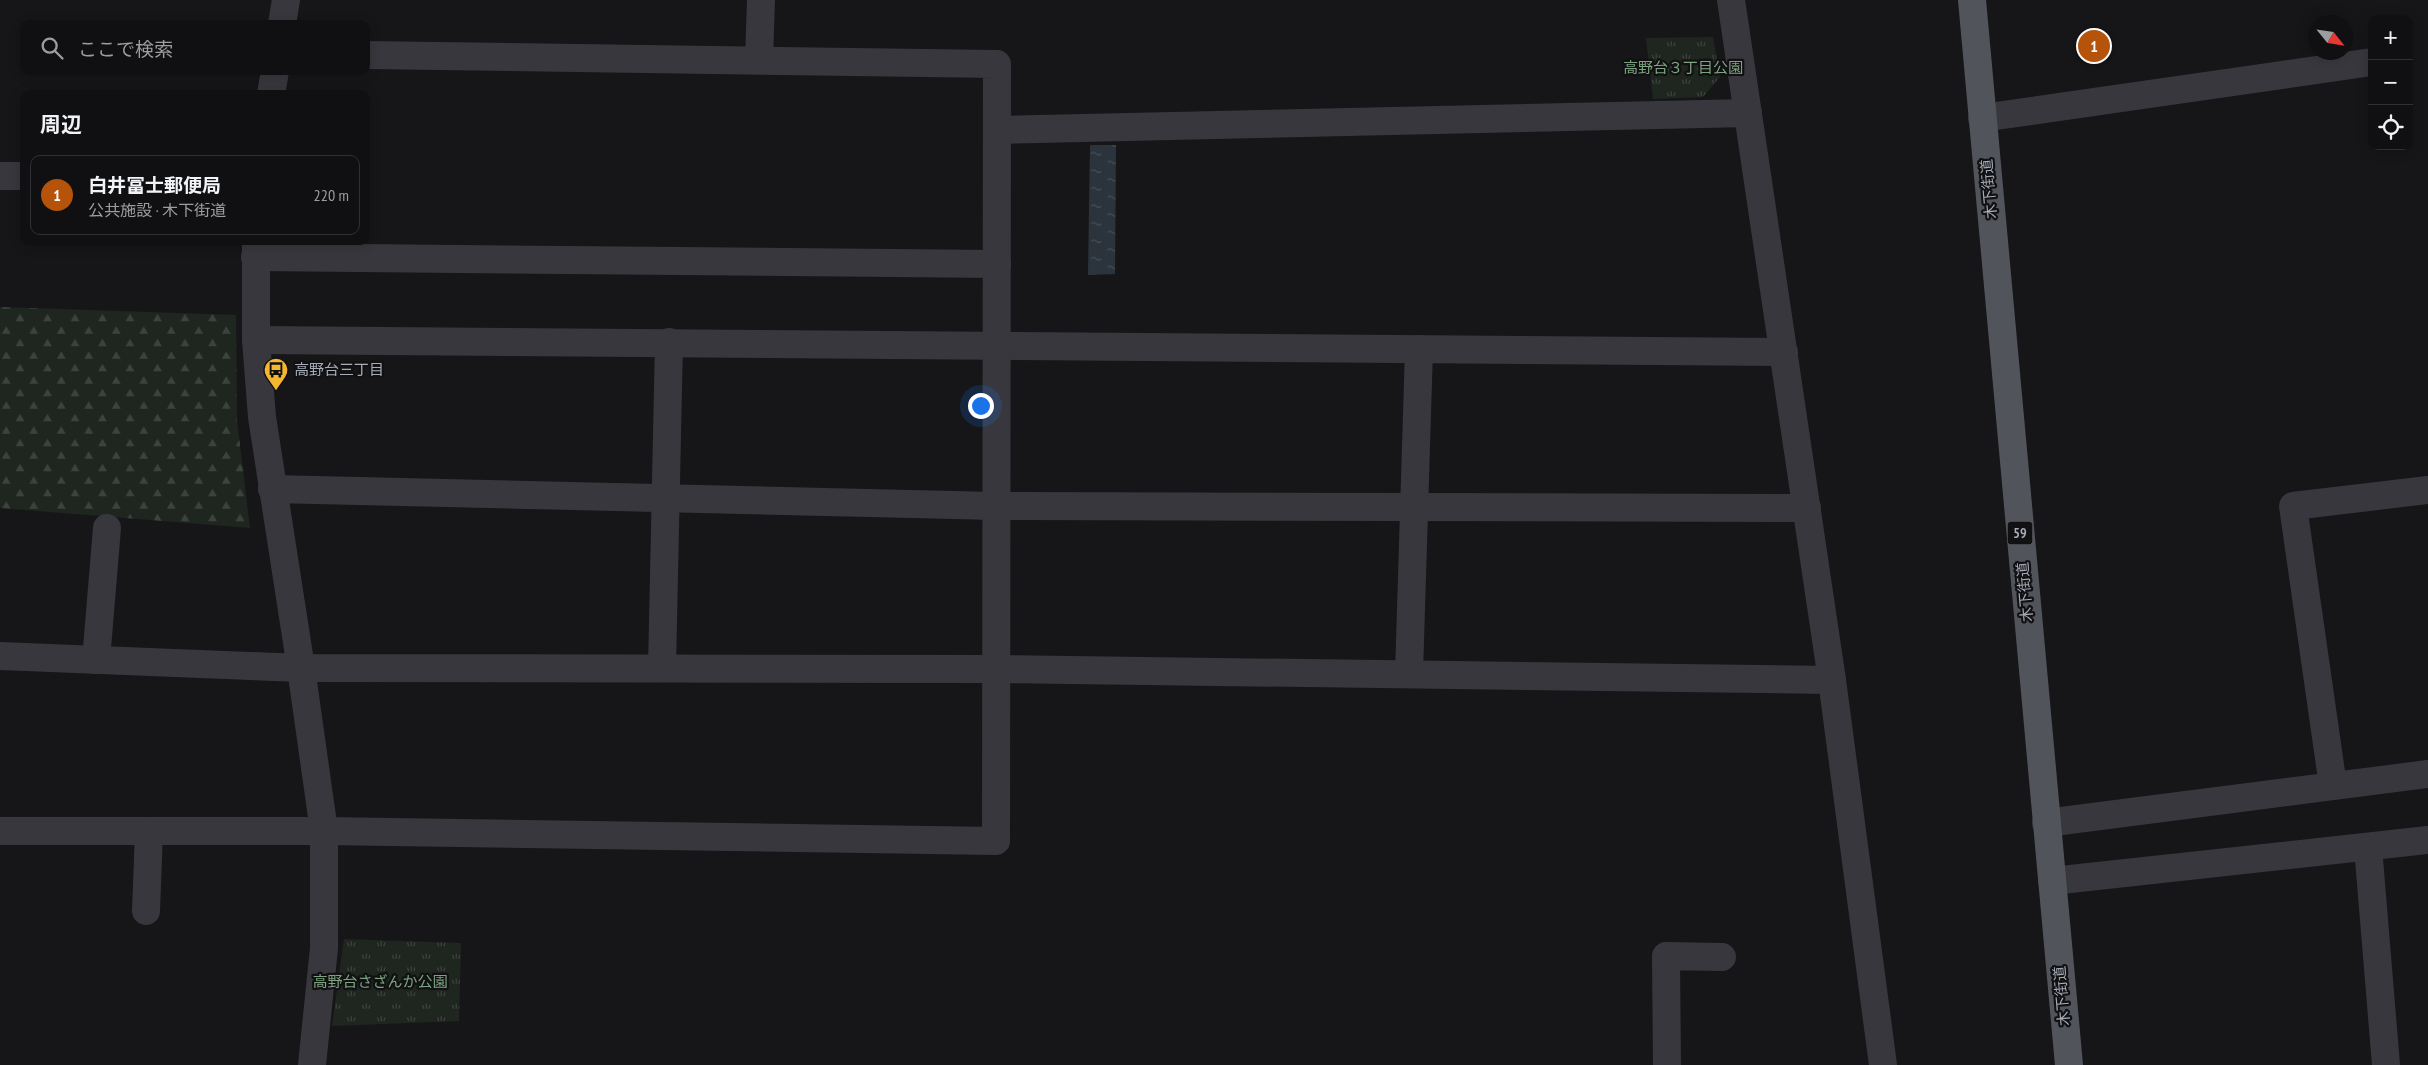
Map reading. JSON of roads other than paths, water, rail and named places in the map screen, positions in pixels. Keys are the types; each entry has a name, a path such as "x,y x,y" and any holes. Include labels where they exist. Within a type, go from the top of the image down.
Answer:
{"main road":[{"name":"木下街道","path":"1972,0 2069,1065"}],"street":[{"path":"283,20 286,0"},
{"path":"759,60 761,0"},
{"path":"1731,0 1832,680 1883,1065"},
{"path":"0,831 324,831 996,841 997,64 370,54"},
{"path":"1982,118 2368,63"},
{"path":"272,90 274,75"},
{"path":"998,130 1748,112"},
{"path":"0,176 20,176"},
{"path":"312,1065 324,948 324,831 262,417 256,340 256,249 997,264"},
{"path":"256,340 1784,352"},
{"path":"662,668 668,342"},
{"path":"1409,674 1419,349"},
{"path":"272,489 996,506 1807,508"},
{"path":"2333,786 2293,506 2428,490"},
{"path":"96,660 107,528"},
{"path":"0,656 301,668 996,669 1832,680"},
{"path":"2046,823 2428,774"},
{"path":"146,911 149,831"},
{"path":"2052,881 2428,840"},
{"path":"2368,847 2386,1065"},
{"path":"1667,1065 1666,956 1722,957"}],"water":[{"path":"1090,145 1116,145 1115,274 1088,275"}],"place":[{"name":"白井冨士郵便局","path":"2094,46"},
{"name":"高野台三丁目","path":"276,391"}],"park label":[{"name":"高野台３丁目公園","path":"1683,68"},
{"name":"高野台さざんか公園","path":"380,982"}]}
